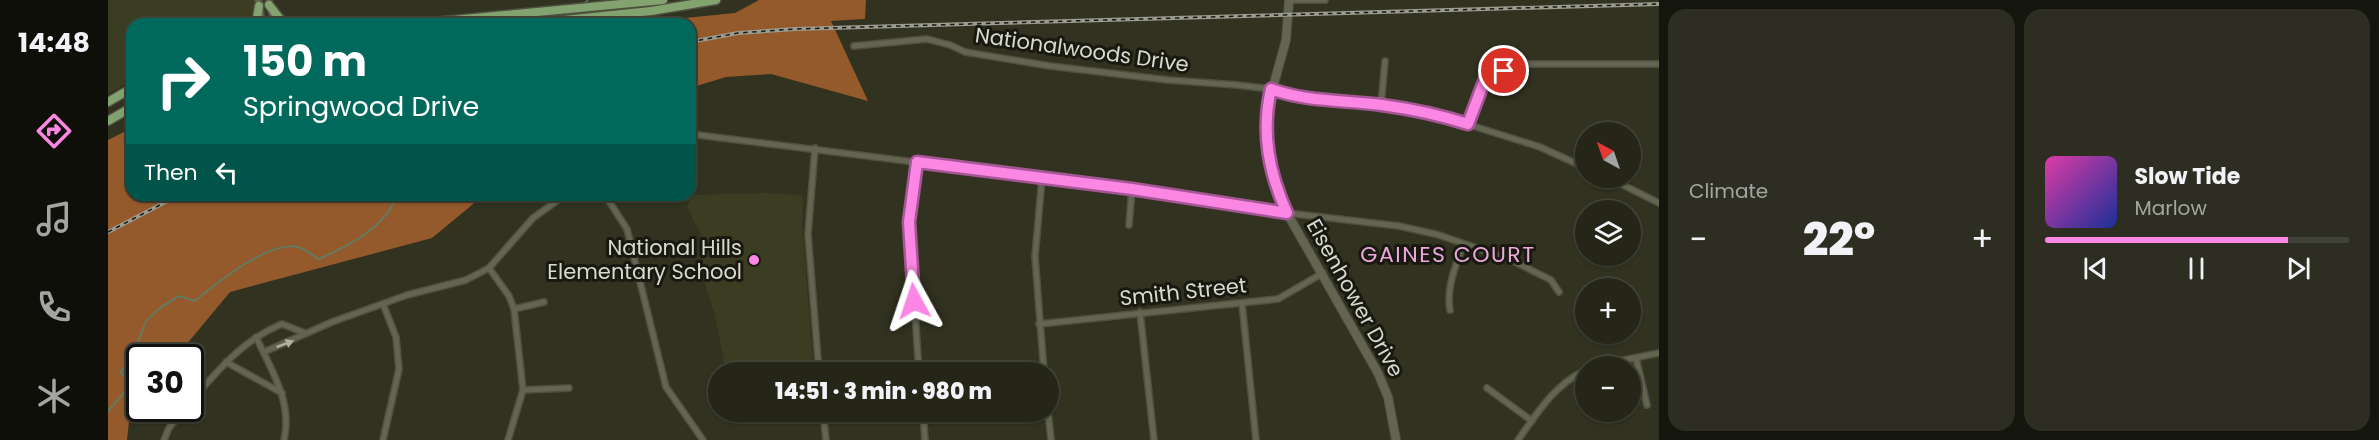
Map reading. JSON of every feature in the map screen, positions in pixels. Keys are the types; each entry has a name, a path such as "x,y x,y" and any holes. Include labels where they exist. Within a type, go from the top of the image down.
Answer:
{"main road":[{"path":"481,18 663,0"},
{"path":"586,18 689,6 716,0"},
{"path":"257,18 258,3"},
{"path":"269,3 279,18"},
{"path":"108,102 126,92"},
{"path":"108,121 126,110"}],"street":[{"path":"1289,0 1325,0"},
{"name":"Eisenhower Drive","path":"1289,0 1286,40 1267,109 1269,163 1287,213 1378,372 1388,397 1396,440"},
{"path":"258,3 262,18"},
{"path":"269,3 273,18"},
{"name":"Nationalwoods Drive","path":"854,46 927,39 965,52 1050,66 1271,89 1290,96 1381,105 1438,115 1540,147 1575,163"},
{"path":"1381,105 1385,61"},
{"path":"1468,124 1485,79 1527,64 1659,64"},
{"path":"696,135 1132,189 1287,213 1399,226 1439,235 1511,260 1551,280 1559,292"},
{"path":"815,148 808,234 818,362"},
{"path":"917,162 909,222 919,362"},
{"path":"1042,178 1035,257 1043,362"},
{"path":"1629,188 1659,203"},
{"path":"1129,225 1132,189"},
{"path":"264,352 305,333 383,304 466,280 489,268 533,218 557,201"},
{"path":"609,201 627,229 666,387 703,440"},
{"path":"1450,310 1448,298 1451,279 1463,244"},
{"path":"489,268 509,296 514,309 523,390 508,440"},
{"name":"Smith Street","path":"1039,324 1278,299 1323,273"},
{"path":"514,309 544,302"},
{"path":"1242,303 1256,440"},
{"path":"383,304 396,337 399,369 383,440"},
{"path":"1140,312 1154,440"},
{"path":"204,386 226,362 256,337 282,324 305,333"},
{"path":"256,337 282,393 285,413 284,440"},
{"path":"1641,357 1659,354"},
{"path":"226,362 282,393"},
{"path":"1518,440 1563,384 1575,377"},
{"path":"1641,379 1647,405"},
{"path":"523,390 569,388"},
{"path":"1487,388 1532,421"},
{"path":"164,440 174,422"},
{"path":"824,422 826,440"},
{"path":"924,422 925,440"},
{"path":"1049,422 1051,440"}],"shaded area":[{"path":"108,0 267,0 248,18 126,18 126,83 108,93"},
{"path":"759,0 866,0 865,19 831,21 868,101 771,74 726,77 696,86 696,18 685,18 735,13"},
{"path":"126,131 126,201 477,201 432,238 230,292 187,344 126,344 126,422 129,422 127,440 108,440 108,140"},
{"name":"National Hills Elementary School","path":"764,193 803,195 802,224 813,361 724,362 715,316 705,284 701,236 687,207 690,201 696,201 696,195"}],"waterway":[{"path":"583,4 588,0"},
{"path":"108,411 133,382 120,373 134,352 146,321 160,308 179,296 195,301 244,265 273,250 298,247 319,259 365,234 384,217 395,201"}],"railway":[{"path":"696,41 738,33 795,29 1659,4"},
{"path":"108,232 167,201"}],"place":[{"name":"National Hills Elementary School","path":"754,260"}],"district":[{"name":"GAINES COURT","path":"1448,254"}],"route":[{"path":"914,301 909,255 909,222 917,162 1132,189 1287,213 1272,177 1269,163 1266,130 1271,89 1290,96 1419,111 1468,124 1476,97 1485,79 1504,71"}]}
